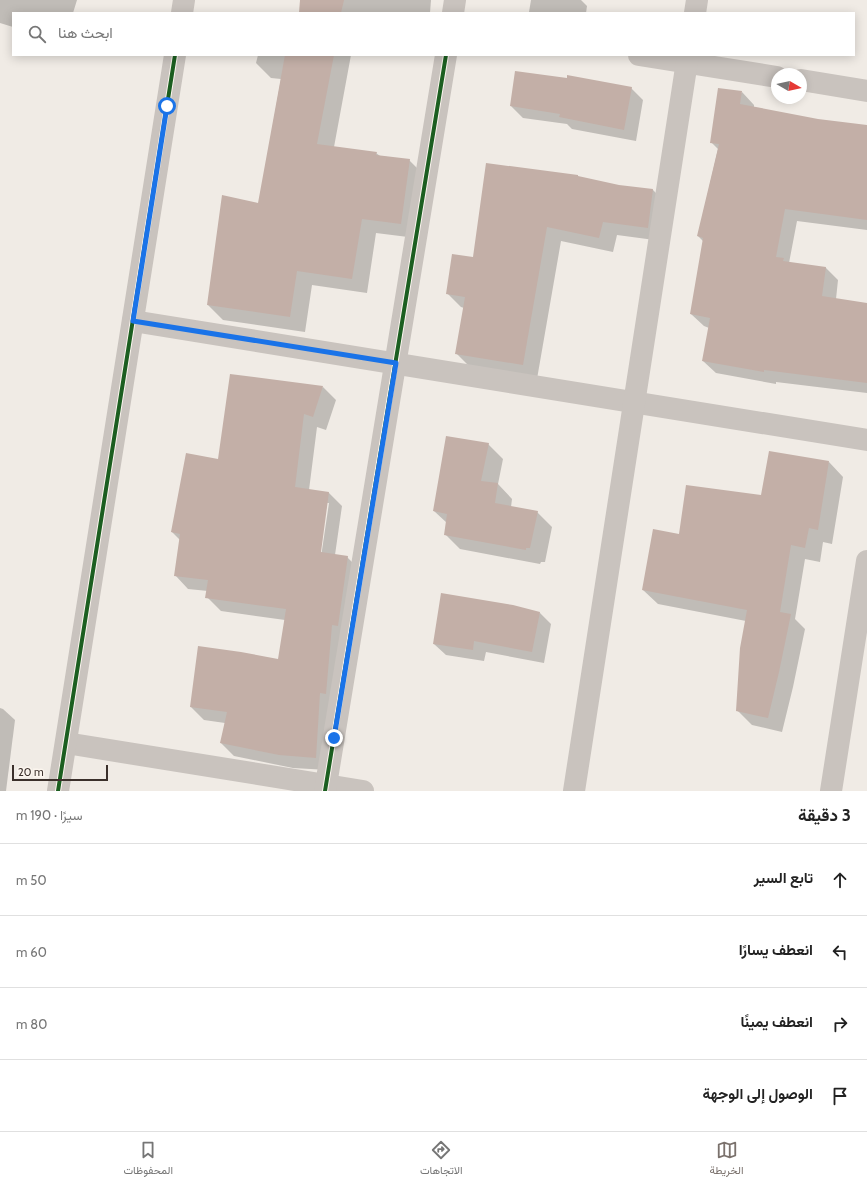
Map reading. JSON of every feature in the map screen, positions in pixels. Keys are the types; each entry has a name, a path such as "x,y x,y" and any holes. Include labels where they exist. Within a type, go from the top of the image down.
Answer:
{"street":[{"path":"182,12 184,0"},
{"path":"453,12 455,0"},
{"path":"695,12 697,0"},
{"path":"58,791 175,56"},
{"path":"326,788 446,56"},
{"path":"651,56 688,59 771,76"},
{"path":"574,791 688,59"},
{"path":"807,81 867,91"},
{"path":"133,321 867,440"},
{"path":"831,791 867,561"},
{"path":"66,743 326,788 363,791"}],"building":[{"path":"300,0 344,0 341,12 299,12"},
{"path":"285,56 334,56 317,144 377,152 376,155 410,159 401,224 362,219 352,279 297,271 290,317 207,305 222,195 258,203"},
{"path":"515,71 567,78 567,75 632,87 624,130 559,117 560,114 510,106"},
{"path":"718,88 742,91 740,104 818,119 867,125 867,220 785,209 776,257 784,258 783,261 826,267 822,296 867,303 867,383 764,370 764,372 702,361 710,318 690,314 703,238 697,236 719,144 710,143"},
{"path":"486,163 578,175 619,185 653,189 648,228 603,222 599,238 547,227 523,365 455,354 465,297 446,294 452,254 473,257"},
{"path":"230,374 323,386 313,417 304,414 295,487 329,492 321,552 348,556 338,626 332,625 326,694 320,693 316,758 279,755 220,743 227,712 190,707 198,646 278,659 286,609 205,598 208,580 174,576 180,534 171,532 186,453 218,459"},
{"path":"446,436 489,443 481,481 498,483 495,503 538,511 530,548 526,548 526,550 444,535 447,514 433,511"},
{"path":"769,451 829,461 818,530 809,528 805,548 791,545 780,612 791,614 768,718 736,711 740,648 747,610 642,590 653,529 679,534 686,485 761,495"},
{"path":"441,593 513,605 540,612 532,652 474,641 473,650 433,644"}],"cycle path":[{"path":"58,791 175,56"},
{"path":"325,791 446,56"}],"route":[{"path":"167,106 133,321 396,363 334,738"}]}
